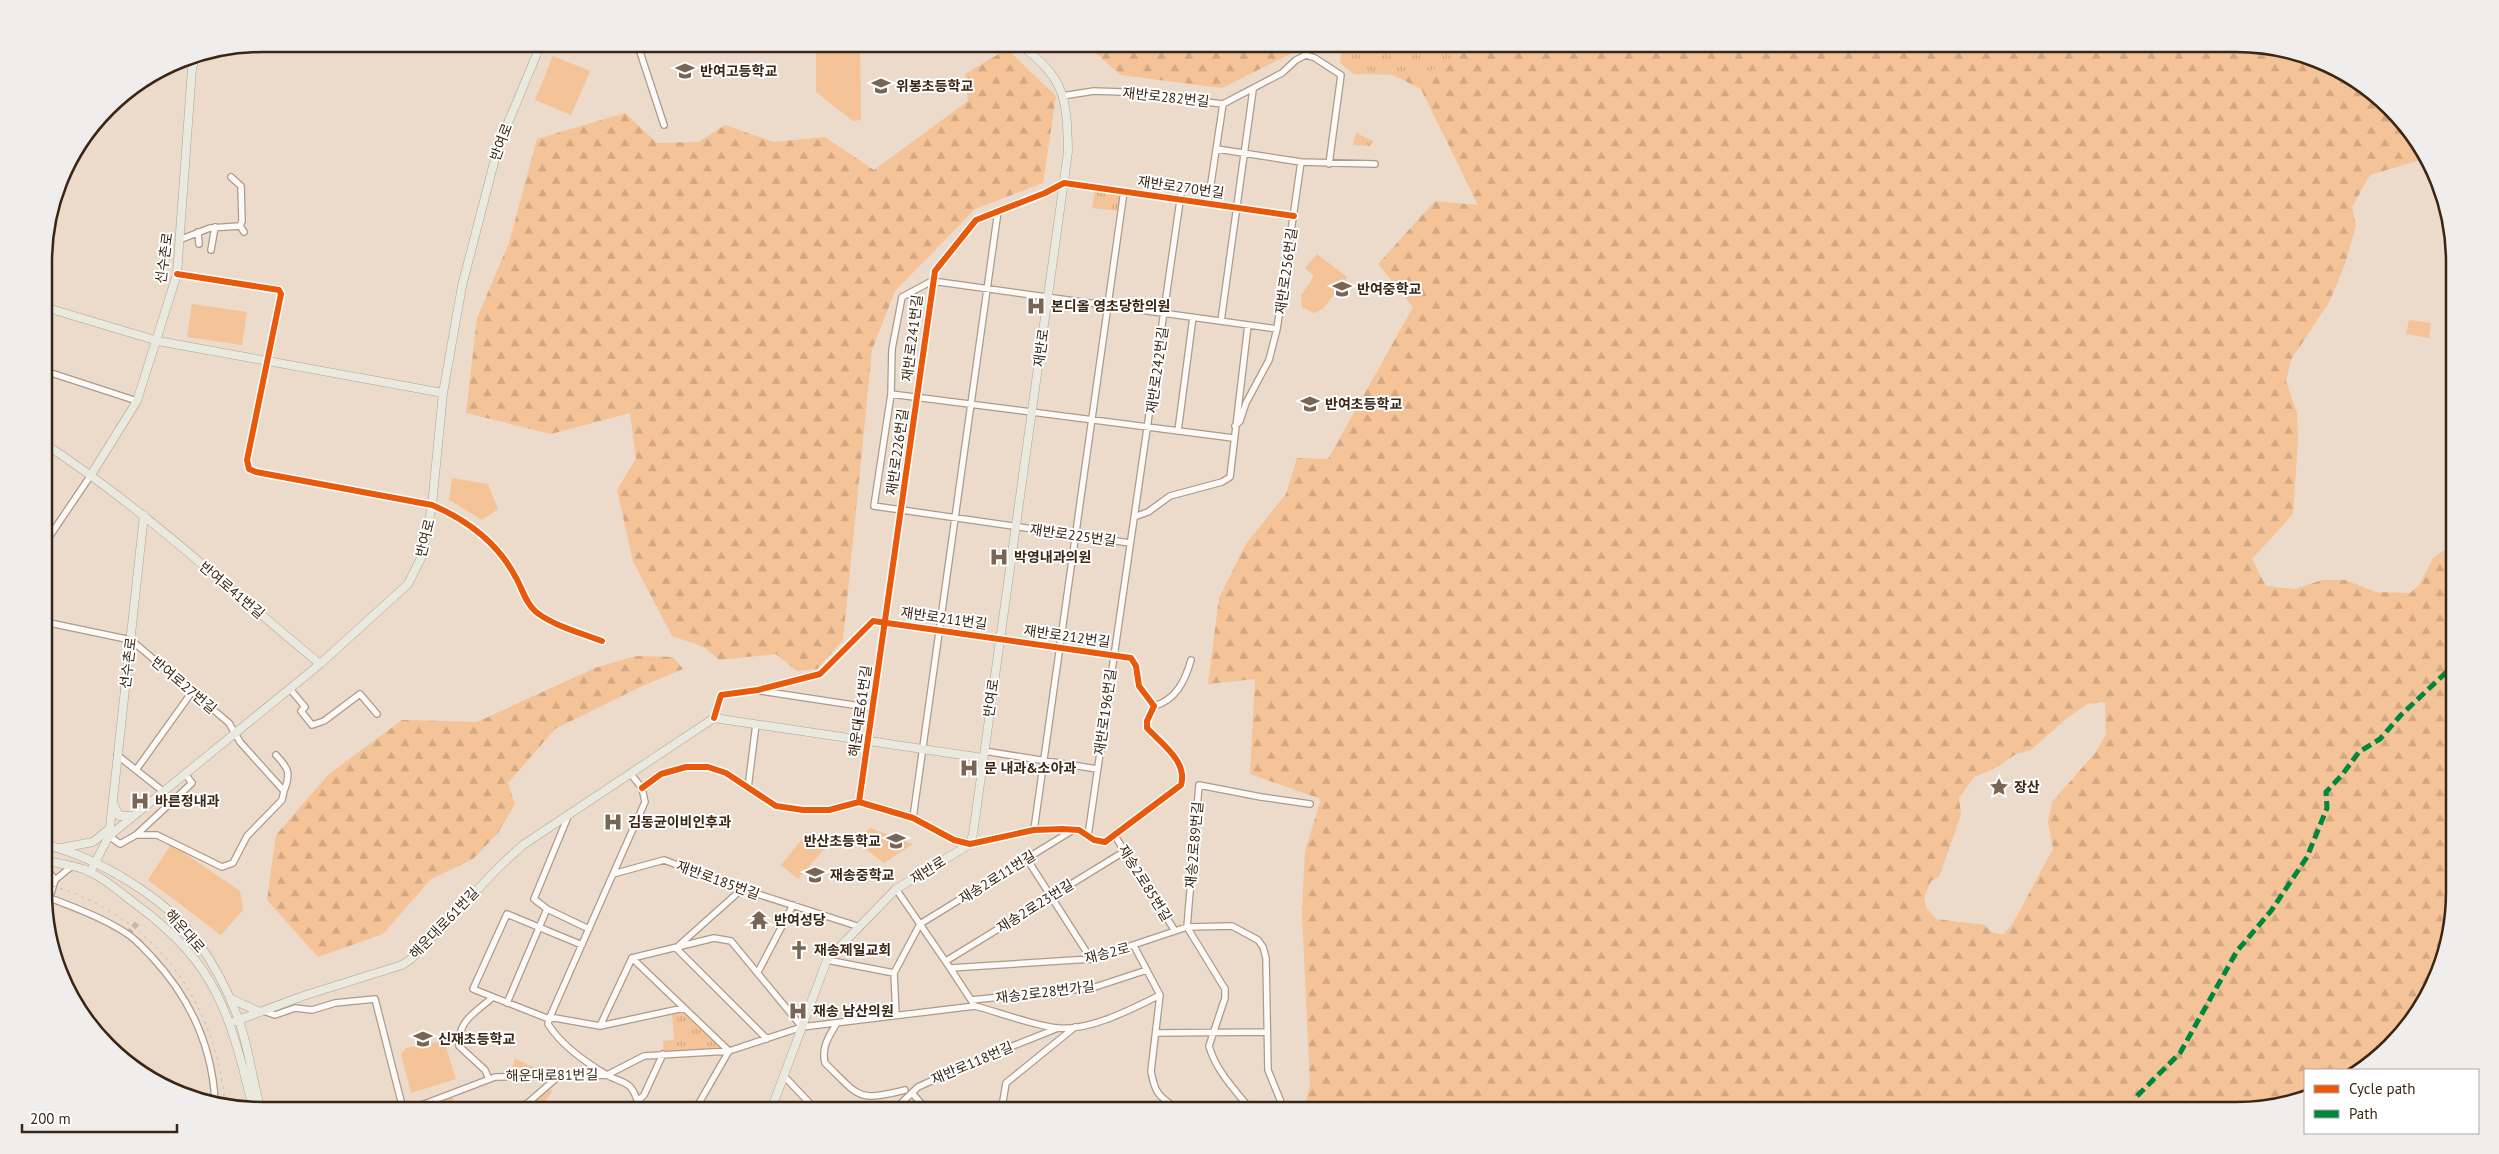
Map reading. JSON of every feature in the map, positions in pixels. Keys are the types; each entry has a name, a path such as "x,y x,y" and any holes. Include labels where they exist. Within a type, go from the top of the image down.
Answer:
{"main road":[{"name":"반여로","path":"90,872 109,832 134,816 290,689 408,584 422,556 432,506 443,393 462,286 498,147 538,52"},
{"name":"재반로","path":"999,638 1068,152 1067,112 1062,96 1053,74 1030,52"},
{"name":"선수촌로","path":"91,474 137,401 158,341 177,274 193,65"},
{"path":"52,309 158,341 443,393"},
{"path":"52,449 91,474 144,515"},
{"name":"선수촌로","path":"109,832 144,515"},
{"name":"반여로41번길","path":"144,515 320,664"},
{"name":"반여로","path":"984,754 999,638"},
{"name":"해운대로61번길","path":"230,1023 402,965 411,959 500,866 523,845 714,718 923,749 984,754"},
{"path":"970,844 974,834 984,754"},
{"path":"112,801 119,816 134,816"},
{"path":"59,848 85,846 109,832"},
{"name":"재반로","path":"774,1102 827,960 896,889 970,844"},
{"name":"해운대로","path":"52,846 94,861 156,900 196,939 231,999 239,1020 259,1102"},
{"name":"해운대로","path":"52,862 90,872 166,926 185,945 216,991 230,1023 251,1101"},
{"path":"231,999 262,1011"}],"street":[{"path":"640,52 664,125"},
{"name":"재반로282번길","path":"1062,96 1094,91 1122,92 1223,104 1253,90 1282,73 1296,60 1306,56 1315,58 1342,75 1329,164"},
{"name":"재반로270번길","path":"1237,208 1246,153 1253,90"},
{"name":"재반로270번길","path":"1208,203 1223,104"},
{"path":"1217,149 1301,162 1375,164"},
{"path":"1294,216 1301,162"},
{"path":"231,178 240,186 242,221 240,226"},
{"path":"932,281 935,271 976,220 1046,193 1064,183"},
{"name":"재반로270번길","path":"1064,183 1294,216"},
{"path":"1165,313 1182,187"},
{"path":"1074,535 1124,191"},
{"path":"1221,321 1237,208"},
{"path":"956,518 998,211"},
{"name":"재반로256번길","path":"932,281 1277,329 1294,216"},
{"path":"179,240 198,232 215,228 240,226"},
{"path":"240,226 244,232"},
{"path":"211,250 215,228"},
{"path":"198,232 199,244"},
{"path":"177,274 278,289 281,294 247,460 249,469 256,472 432,506 462,520 492,543 507,561 525,598 534,611 550,620 602,642"},
{"name":"재반로241번길","path":"932,281 902,297 892,349 891,394 1032,412"},
{"name":"재반로241번길","path":"917,397 932,281"},
{"name":"재반로242번길","path":"1148,428 1165,313"},
{"name":"재반로242번길","path":"1178,431 1193,317"},
{"path":"1134,517 1148,512 1170,496 1222,482 1230,477 1233,438 1248,325"},
{"path":"1235,426 1240,421 1246,403 1270,360 1277,329"},
{"path":"52,374 137,401"},
{"name":"재반로226번길","path":"891,394 874,506 1015,527"},
{"name":"재반로226번길","path":"901,510 917,397"},
{"name":"재반로242번길","path":"1032,412 1233,438"},
{"path":"1130,543 1148,428"},
{"path":"52,532 91,474"},
{"name":"재반로211번길","path":"885,623 901,510"},
{"name":"재반로211번길","path":"940,630 956,518"},
{"name":"재반로225번길","path":"1015,527 1130,543"},
{"name":"재반로212번길","path":"1058,647 1074,535"},
{"name":"재반로212번길","path":"1114,655 1130,543"},
{"name":"재반로211번길","path":"714,718 721,695 758,690 820,674 873,621 999,638"},
{"path":"52,623 131,640"},
{"name":"해운대로61번길","path":"859,802 885,623"},
{"path":"913,818 940,630"},
{"name":"재반로212번길","path":"999,638 1131,658 1136,666 1139,686 1154,706"},
{"name":"반여로27번길","path":"131,640 229,723 236,732 240,742 284,791"},
{"path":"1034,830 1058,647"},
{"name":"재반로196번길","path":"1088,836 1114,655"},
{"path":"642,788 661,774 695,766 720,770 776,806 803,810 829,810 859,802 913,818 954,840 970,844 1034,830 1073,830 1094,840 1105,842 1181,785 1184,776 1181,765 1147,728 1147,721 1154,706 1178,690 1187,674 1190,660"},
{"path":"290,689 305,707 300,710 312,725 324,721 360,694 377,714"},
{"path":"758,690 873,708"},
{"path":"136,770 192,692"},
{"path":"748,788 756,724"},
{"name":"재반로196번길","path":"984,754 1043,760 1097,769"},
{"path":"117,755 164,792"},
{"path":"136,835 158,835 222,867 234,863 247,836 282,800 289,781 288,772 276,755"},
{"path":"109,832 120,844 136,835 192,783 185,774"},
{"path":"630,774 642,788 645,802 548,1024 561,1042 606,1075 628,1084 634,1090 636,1102"},
{"name":"재송2로89번길","path":"1187,927 1199,785 1310,804"},
{"path":"569,813 534,899 547,909 589,929"},
{"name":"재송2로11번길","path":"920,924 1073,830"},
{"name":"재송2로85번길","path":"1115,836 1175,931"},
{"name":"재송2로23번길","path":"946,962 1125,852"},
{"path":"1027,858 1091,959"},
{"name":"재반로185번길","path":"613,874 664,860 742,890 860,927"},
{"path":"52,891 55,880 72,866"},
{"path":"52,876 55,880"},
{"path":"896,889 975,1006 1058,1028 1076,1026 1117,1016 1160,995"},
{"path":"676,948 742,890"},
{"path":"53,899 96,916 128,934 162,968 191,1011 201,1033 212,1071 214,1095"},
{"path":"758,972 793,905"},
{"path":"507,1002 547,909"},
{"path":"582,945 507,914 473,989 549,1019 555,1018 600,1026 684,1008"},
{"path":"896,1016 894,973 920,924"},
{"name":"재송2로","path":"950,968 1091,959 1187,927 1232,926 1258,940 1263,946 1266,958 1268,1070 1281,1102"},
{"path":"1187,927 1225,989 1225,998 1209,1046 1216,1066 1245,1102"},
{"path":"632,958 714,938 724,939 737,947 802,1027"},
{"path":"1134,946 1160,995 1151,1071 1158,1096 1167,1102"},
{"path":"676,948 767,1039"},
{"path":"632,958 729,1050 700,1102"},
{"path":"600,1026 632,958"},
{"path":"827,960 894,973"},
{"name":"재송2로28번가길","path":"971,1000 1092,988 1146,970"},
{"path":"489,1079 485,1070 459,1046 458,1032 463,1023 493,997"},
{"path":"262,1011 275,1015 295,1008 304,1009 375,999 398,1102"},
{"path":"295,1008 298,1000"},
{"path":"298,1000 304,1009"},
{"name":"해운대로81번길","path":"433,1102 489,1079 507,1075 606,1075 644,1056 729,1050 802,1027 975,1006"},
{"path":"836,1023 826,1040 825,1063 854,1092 874,1097 905,1090"},
{"path":"1003,1102 1006,1083 1076,1026"},
{"name":"재반로118번길","path":"902,1102 918,1087 970,1063 1058,1028"},
{"path":"1156,1033 1212,1034 1267,1032"},
{"path":"637,1102 644,1095 663,1054"},
{"path":"529,1102 560,1075"},
{"path":"785,1077 808,1102"},
{"path":"912,1093 920,1102"}],"green space":[{"path":"816,52 860,52 861,120 853,121 816,92"},
{"path":"1002,52 1010,52 1056,96 1043,183 975,209 895,291 872,350 843,640 817,669 797,671 776,654 719,660 704,647 672,636 633,561 617,490 636,458 630,413 551,434 466,413 477,318 509,243 537,139 625,113 657,143 699,142 725,125 773,142 825,137 874,170 968,101 965,74"},
{"path":"1094,52 1294,52 1222,88 1121,75"},
{"path":"1341,52 1452,52 1455,60 1420,75 1354,74 1340,63"},
{"path":"1347,52 2237,52 2264,54 2317,68 2353,88 2385,114 2403,135 2420,160 2370,175 2352,207 2356,226 2344,267 2329,302 2291,360 2286,381 2297,413 2298,439 2293,514 2252,559 2266,586 2295,589 2322,580 2345,580 2376,592 2410,593 2420,584 2433,558 2447,548 2447,892 2445,919 2431,972 2411,1008 2385,1040 2348,1069 2304,1069 2304,1090 2264,1100 2237,1102 1306,1102 1310,1084 1302,913 1305,851 1321,799 1250,774 1255,679 1208,684 1219,598 1246,544 1286,494 1297,458 1328,459 1413,307 1378,264 1435,201 1478,205 1421,89","holes":["2105,702 2106,734 2096,752 2052,802 2048,822 2053,849 2013,923 2004,934 1993,932 1985,925 1936,919 1927,909 1924,898 1931,881 1939,877 1961,815 1959,798 1974,777 1994,769 2016,754 2031,750 2067,718 2088,704"]},
{"path":"553,56 590,71 571,115 535,100"},
{"path":"1356,133 1373,141 1370,146 1353,145"},
{"path":"1095,187 1124,191 1121,211 1092,208"},
{"path":"1317,254 1347,277 1323,309 1314,313 1302,307 1301,296 1314,276 1305,268"},
{"path":"192,304 247,312 242,345 187,337"},
{"path":"2409,320 2431,323 2429,338 2406,334"},
{"path":"452,478 488,484 498,509 482,520 449,500"},
{"path":"636,656 673,657 683,669 640,687 555,729 508,783 515,804 498,833 473,859 431,879 383,934 318,957 267,900 276,835 328,775 402,720 477,722 595,668"},
{"path":"870,828 913,844 884,863 855,841"},
{"path":"807,833 825,848 798,879 781,865"},
{"path":"171,844 240,891 243,910 221,935 148,880"},
{"path":"683,1010 724,1048 664,1052 663,1041 674,1040 672,1012"},
{"path":"444,1041 456,1079 411,1093 401,1054 406,1048"},
{"path":"515,1059 535,1068 512,1067"},
{"path":"550,1089 552,1091 545,1102 535,1101"},
{"path":"453,1097 454,1102 441,1102"}],"tunnel":[{"path":"128,934 137,923"}],"railway":[{"path":"52,886 83,897 117,915 146,938 171,964 191,994 207,1028 218,1064 224,1098"}],"marked path":[{"path":"2137,1096 2180,1053 2237,951 2271,911 2307,857 2327,808 2326,792 2342,775 2359,752 2380,739 2401,715 2447,672"}],"cycle path":[{"path":"859,802 935,271 976,220 1045,193 1064,183 1294,216"},
{"path":"177,274 279,290 281,294 247,460 249,469 256,472 432,505 445,511 469,525 490,543 508,564 529,604 536,612 559,625 602,641"},
{"path":"642,788 661,774 686,767 708,767 726,773 776,806 803,810 829,810 859,802 913,818 954,840 970,844 1034,830 1062,829 1079,830 1094,840 1105,842 1181,785 1181,769 1177,761 1147,728 1147,721 1154,706 1139,686 1136,666 1131,658 873,621 820,674 758,690 721,695 714,718"}],"place":[{"name":"반여고등학교","path":"685,71"},
{"name":"위봉초등학교","path":"881,86"},
{"name":"반여중학교","path":"1342,289"},
{"name":"본디올 영초당한의원","path":"1036,306"},
{"name":"반여초등학교","path":"1310,404"},
{"name":"박영내과의원","path":"999,557"},
{"name":"문 내과&소아과","path":"969,768"},
{"name":"장산","path":"1999,787"},
{"name":"바른정내과","path":"140,801"},
{"name":"김동균이비인후과","path":"613,822"},
{"name":"반산초등학교","path":"896,841"},
{"name":"재송중학교","path":"815,875"},
{"name":"반여성당","path":"759,920"},
{"name":"재송제일교회","path":"799,950"},
{"name":"재송 남산의원","path":"798,1011"},
{"name":"신재초등학교","path":"423,1039"}]}
